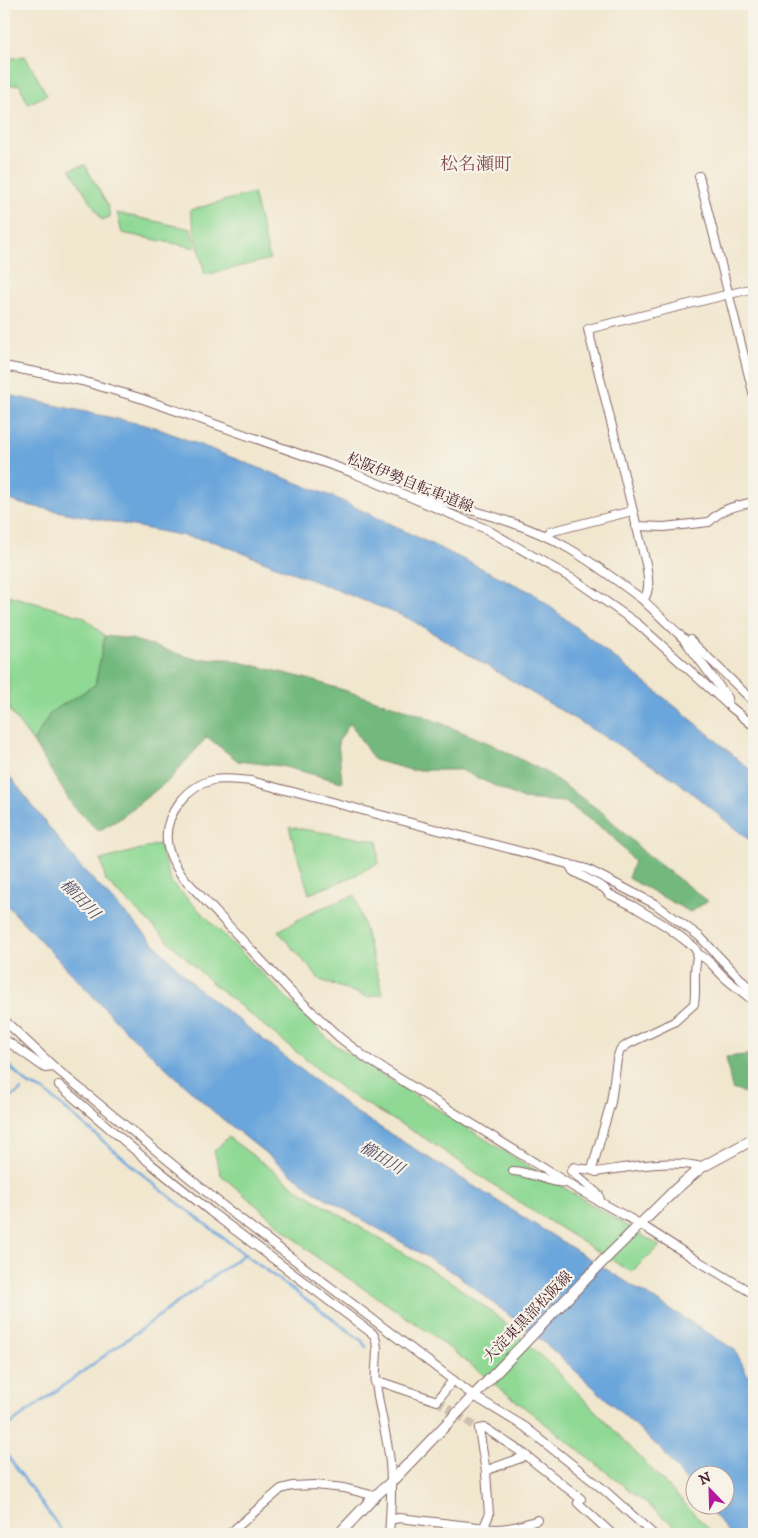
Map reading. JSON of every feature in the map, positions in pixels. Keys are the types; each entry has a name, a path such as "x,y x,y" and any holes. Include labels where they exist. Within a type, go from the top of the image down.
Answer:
{"main road":[{"name":"大淀東黒部松阪線","path":"339,1534 677,1188 702,1167 754,1139"}],"street":[{"path":"699,176 754,396"},
{"path":"643,600 647,596 648,580 588,329 754,288"},
{"name":"松阪伊勢自転車道線","path":"4,366 82,381 140,398 351,472 486,529 578,582 655,638 754,726"},
{"path":"414,499 424,497 521,525 568,548 643,600 683,638 728,698 727,704"},
{"path":"636,526 664,527 708,522 716,513 754,502"},
{"path":"544,536 549,532 632,511"},
{"path":"683,638 689,640 754,702"},
{"path":"754,993 699,936 655,904 587,869 252,781 230,778 213,780 202,784 181,800 173,812 169,824 167,840 173,862 182,876 290,991 339,1037 366,1058 397,1078 567,1183 600,1201 637,1227 754,1294"},
{"path":"569,864 573,871 666,926 694,947 698,954 707,958 724,977 741,989 754,1002"},
{"path":"592,1170 611,1102 620,1050 628,1044 674,1022 694,1004 694,973 698,954"},
{"path":"4,1020 54,1067 226,1208 453,1380 525,1427 603,1489 653,1534"},
{"path":"4,1039 45,1068 54,1067"},
{"path":"59,1085 151,1164 211,1212 374,1334 377,1340 375,1382 390,1462 392,1494 389,1534"},
{"path":"600,1201 599,1195 571,1171 574,1167 580,1170 596,1172 653,1163 690,1164 702,1167"},
{"path":"514,1172 524,1172 556,1183 567,1183"},
{"path":"375,1382 384,1383 437,1401 453,1380"},
{"path":"482,1531 490,1515 486,1472 478,1429 485,1428 524,1454 581,1499 578,1503 612,1534"},
{"path":"486,1472 521,1458 524,1454"},
{"path":"230,1534 281,1489 292,1486 306,1484 325,1486 375,1496"},
{"path":"390,1520 399,1518 482,1531 518,1527 538,1520"}],"green space":[{"path":"25,56 47,95 28,104 19,84 10,86 4,60"},
{"path":"85,165 108,206 110,217 102,220 70,169"},
{"path":"253,193 270,259 205,275 190,210"},
{"path":"117,213 191,229 196,248 122,233"},
{"path":"4,594 84,617 105,636 95,685 51,712 33,742 10,711 8,675 4,672"},
{"path":"105,636 131,639 195,659 228,659 308,679 414,712 491,744 547,773 603,813 647,855 708,901 690,912 628,878 634,861 611,835 565,802 523,799 461,770 411,770 374,760 350,723 338,742 342,782 281,766 238,761 207,737 170,779 118,820 98,831 73,806 33,742 51,712 95,685"},
{"path":"289,827 378,841 378,863 352,877 309,894"},
{"path":"159,844 171,882 332,1043 660,1246 631,1272 531,1210 426,1139 346,1092 214,985 106,881 101,860"},
{"path":"355,895 383,994 368,997 320,980 278,931 316,910"},
{"path":"754,1054 754,1096 732,1089 726,1057"},
{"path":"228,1137 302,1192 451,1282 498,1317 553,1367 686,1505 686,1516 697,1516 714,1534 685,1534 430,1333 315,1256 221,1175 214,1151"}],"water":[{"path":"4,394 154,427 336,498 533,593 692,720 754,773 754,844 676,780 408,618 215,542 21,504 4,498"},
{"name":"櫛田川","path":"4,769 77,863 195,986 354,1111 735,1350 754,1387 754,1534 730,1534 715,1516 736,1516 736,1466 686,1466 686,1481 662,1450 546,1344 456,1274 312,1190 215,1113 124,1029 4,902"}],"waterway":[{"path":"4,1061 28,1084 44,1091 155,1185 244,1254 361,1340 366,1347"},
{"path":"4,1103 21,1090"},
{"path":"4,1429 244,1254"},
{"path":"4,1451 64,1534"}],"tunnel":[{"path":"437,1401 479,1429"}],"district":[{"name":"松名瀬町","path":"476,165"}]}
